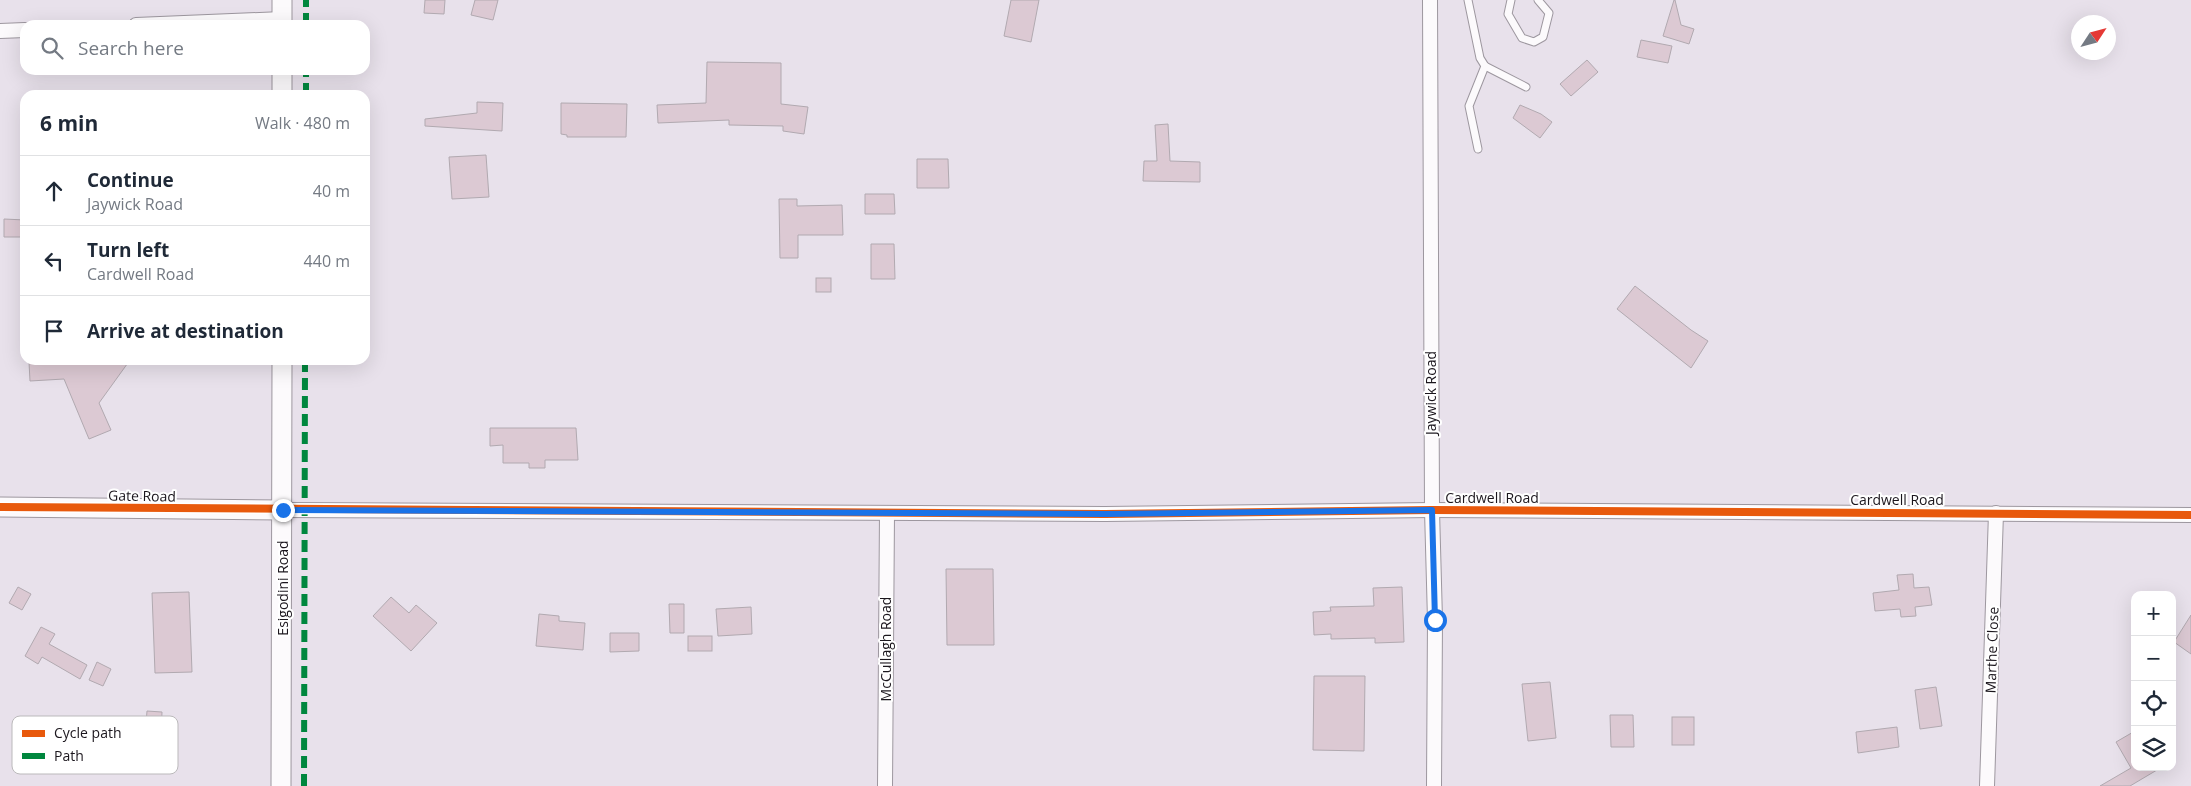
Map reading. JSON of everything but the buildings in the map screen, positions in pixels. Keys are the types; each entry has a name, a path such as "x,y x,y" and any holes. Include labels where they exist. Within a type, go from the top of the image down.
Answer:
{"main road":[{"path":"282,0 282,20"},
{"path":"282,75 282,90"},
{"name":"Esigodini Road","path":"282,365 282,786"},
{"name":"Gate Road","path":"0,507 283,510"}],"street":[{"name":"Jaywick Road","path":"1430,0 1432,510 1435,620 1434,786"},
{"path":"0,31 20,30"},
{"name":"Cardwell Road","path":"283,510 1105,514 1432,510 2191,515"},
{"name":"McCullagh Road","path":"885,786 887,513"},
{"name":"Marthe Close","path":"1987,786 1996,513"}],"lane":[{"path":"1468,0 1480,58 1485,66 1526,87"},
{"path":"1511,0 1508,14 1522,38 1534,42 1543,37 1549,13 1538,0"},
{"path":"1478,149 1469,106 1485,66"}],"marked path":[{"path":"306,0 306,20"},
{"path":"306,75 306,90"},
{"path":"304,786 305,365"}],"cycle path":[{"path":"0,507 1105,514 1432,510 2191,515"}],"route":[{"path":"283,510 1105,514 1432,510 1435,620"}]}
